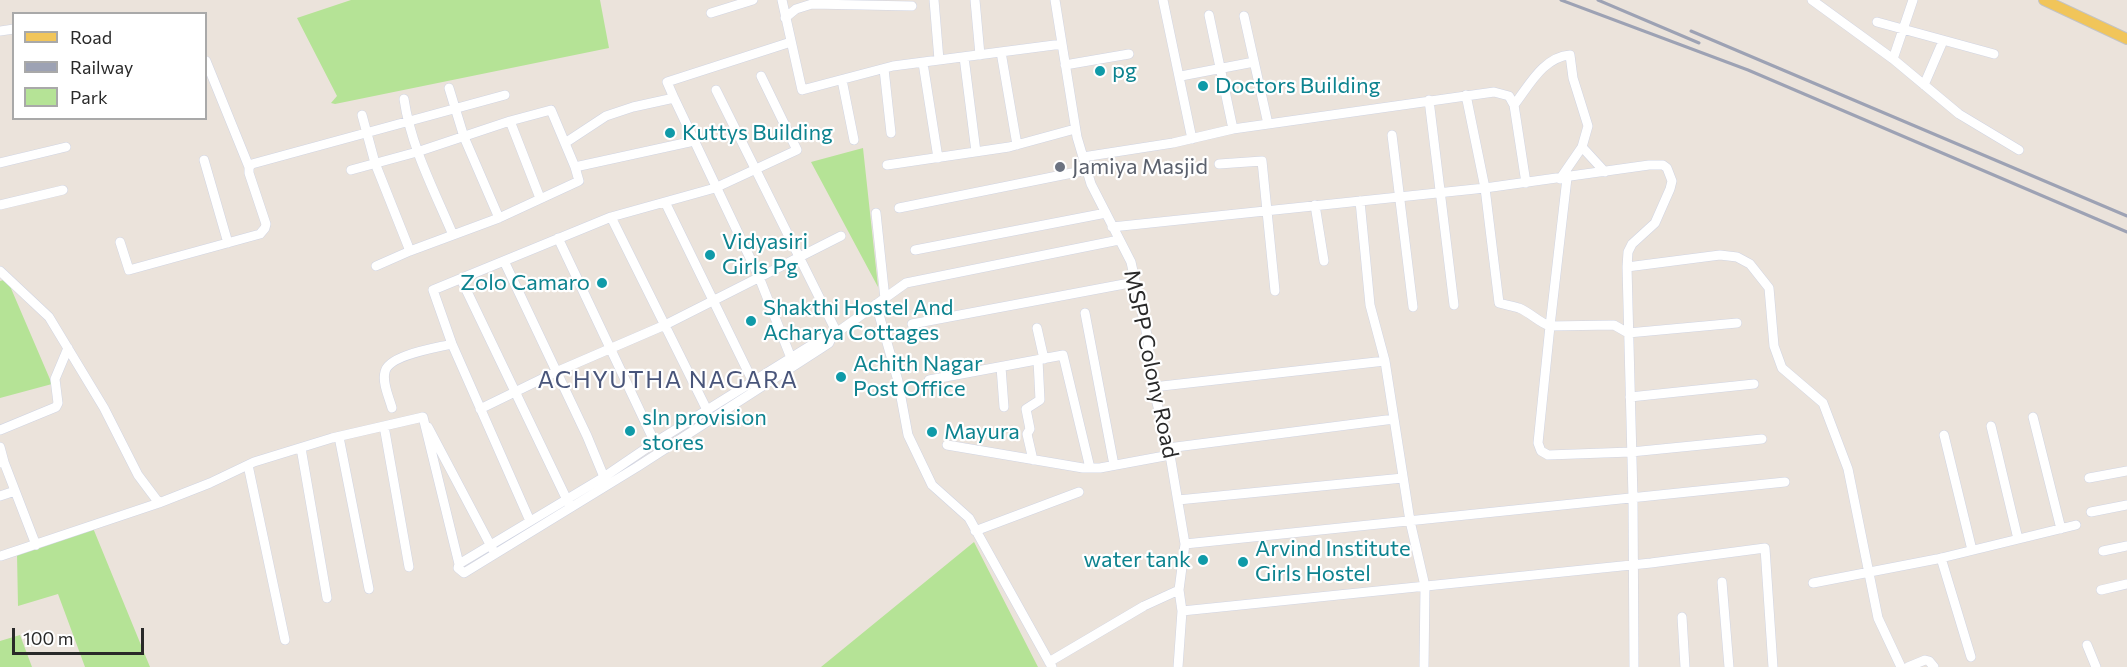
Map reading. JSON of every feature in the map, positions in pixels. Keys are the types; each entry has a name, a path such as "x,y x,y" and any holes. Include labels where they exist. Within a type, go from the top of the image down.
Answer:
{"main road":[{"path":"2044,0 2127,39"}],"street":[{"path":"711,13 753,0"},
{"path":"934,0 939,60"},
{"path":"975,0 980,55"},
{"name":"MSPP Colony Road","path":"1055,0 1076,129 1083,157 1091,184 1131,262 1147,335 1153,387 1178,500 1185,544 1179,590 1182,611 1178,667"},
{"path":"1163,0 1181,76 1192,139"},
{"path":"1812,0 1893,59 1959,114 2019,150"},
{"path":"1893,59 1913,0"},
{"path":"781,1 802,90 884,69 1062,44"},
{"path":"785,18 796,9 812,4 912,6"},
{"path":"1209,15 1233,129"},
{"path":"1244,16 1268,124"},
{"path":"1877,22 1994,54"},
{"path":"1924,85 1943,41"},
{"path":"791,42 667,82 759,277 791,358"},
{"path":"1001,52 1017,145"},
{"path":"1065,64 1129,54"},
{"path":"1514,105 1543,67 1570,55 1573,78 1588,126 1582,147 1563,178 1538,443 1541,451 1548,455 1631,452 1762,439"},
{"path":"964,57 976,152"},
{"path":"1181,76 1254,62"},
{"path":"120,242 129,270 260,234 265,228 266,224 249,167 207,63"},
{"path":"923,63 938,158"},
{"path":"884,69 891,133"},
{"path":"530,521 452,344 433,290 611,217 716,188 797,150 761,76"},
{"path":"842,80 854,140"},
{"path":"448,88 464,136 499,218"},
{"path":"716,90 799,258 834,335"},
{"path":"1083,157 1192,139 1233,129 1494,92 1509,96 1514,105 1526,183"},
{"path":"249,167 252,164 505,94"},
{"path":"1466,95 1485,188 1499,303 1518,308 1537,321 1550,326 1614,325 1628,333 1737,323"},
{"path":"565,142 606,116 674,98"},
{"path":"404,99 417,152 453,235"},
{"path":"1430,100 1454,305"},
{"path":"351,170 551,110 579,181 499,218 376,266"},
{"path":"362,116 375,163 410,251"},
{"path":"510,121 540,198"},
{"path":"887,165 1017,145 1076,129"},
{"path":"1392,135 1413,307"},
{"path":"575,167 694,141"},
{"path":"0,163 66,147"},
{"path":"1582,147 1605,172"},
{"path":"204,160 228,243"},
{"path":"1219,164 1262,161 1275,291"},
{"path":"1112,227 1485,188 1649,165 1664,165 1672,181 1670,189 1655,223 1632,244 1628,252 1626,267 1633,498 1634,667"},
{"path":"899,208 1087,170"},
{"path":"0,205 63,190"},
{"path":"1360,201 1370,305 1385,361 1410,521 1425,586 1425,667"},
{"path":"666,202 755,385"},
{"path":"1315,205 1324,261"},
{"path":"876,213 880,301 908,435 932,485 969,518 1050,664 1144,606 1179,590"},
{"path":"915,250 1106,213"},
{"path":"611,217 707,410"},
{"path":"480,409 556,372 665,325 841,236"},
{"path":"558,238 654,443 661,452"},
{"path":"493,550 530,521 569,503 654,443 707,410 830,343 834,335 906,283 1119,240"},
{"path":"1626,267 1720,255 1737,257 1750,264 1769,288 1774,346 1782,369 1823,403 1848,469 1878,618 1901,667"},
{"path":"504,261 604,477"},
{"path":"0,271 49,317 104,408 138,475 159,503"},
{"path":"461,279 569,503"},
{"path":"912,324 1135,282"},
{"path":"1085,313 1114,465"},
{"path":"1033,460 1027,434 1030,429 1026,409 1040,400 1041,360 1037,328"},
{"path":"423,417 459,564 493,550 569,503 661,452 791,358 826,336 834,335"},
{"path":"392,408 385,385 386,366 396,359 452,344"},
{"path":"0,430 56,407 58,403 55,379 68,348"},
{"path":"929,380 1063,355 1090,468"},
{"path":"1153,387 1385,361"},
{"path":"1001,367 1004,407"},
{"path":"1630,397 1754,384"},
{"path":"423,417 493,550"},
{"path":"1,556 159,503 248,465 339,436 423,417"},
{"path":"2033,417 2061,529"},
{"path":"947,445 1090,468 1114,465 1169,452 1394,419"},
{"path":"384,426 409,567"},
{"path":"1991,426 2018,539"},
{"path":"1944,435 1972,550"},
{"path":"339,436 369,589"},
{"path":"0,447 2,463 36,544"},
{"path":"301,448 327,598"},
{"path":"248,465 285,640"},
{"path":"2089,478 2127,471"},
{"path":"1178,500 1403,478"},
{"path":"1185,544 1785,482"},
{"path":"0,496 15,490"},
{"path":"975,531 1079,492"},
{"path":"2091,512 2127,505"},
{"path":"1813,583 1941,558 2076,525"},
{"path":"2103,551 2127,546"},
{"path":"1182,611 1633,565 1765,548 1773,667"},
{"path":"1941,558 1971,657"},
{"path":"1722,582 1729,667"},
{"path":"2101,590 2127,584"},
{"path":"1682,617 1685,667"},
{"path":"2086,645 2096,667"},
{"path":"1908,667 1925,660 1934,667"},
{"path":"1178,667 1186,667"}],"green space":[{"path":"351,0 600,0 609,48 335,104 331,103 337,96 297,18"},
{"path":"863,148 878,287 811,162"},
{"path":"7,279 52,384 0,398 0,281"},
{"path":"93,528 150,667 85,667 58,594 18,606 17,554"},
{"path":"974,542 1038,667 821,667"},
{"path":"20,635 32,667 0,667 0,641"}],"railway":[{"path":"1561,0 1748,70 2127,232"},
{"path":"1598,0 1699,43"},
{"path":"1691,31 2127,216"}],"place":[{"name":"pg","path":"1100,71"},
{"name":"Doctors Building","path":"1203,86"},
{"name":"Kuttys Building","path":"670,133"},
{"name":"Jamiya Masjid","path":"1060,167"},
{"name":"Vidyasiri Girls Pg","path":"710,255"},
{"name":"Zolo Camaro","path":"602,283"},
{"name":"Shakthi Hostel And Acharya Cottages","path":"751,321"},
{"name":"Achith Nagar Post Office","path":"841,377"},
{"name":"sln provision stores","path":"630,431"},
{"name":"Mayura","path":"932,432"},
{"name":"water tank","path":"1203,560"},
{"name":"Arvind Institute Girls Hostel","path":"1243,562"}],"district":[{"name":"ACHYUTHA NAGARA","path":"668,380"}]}
